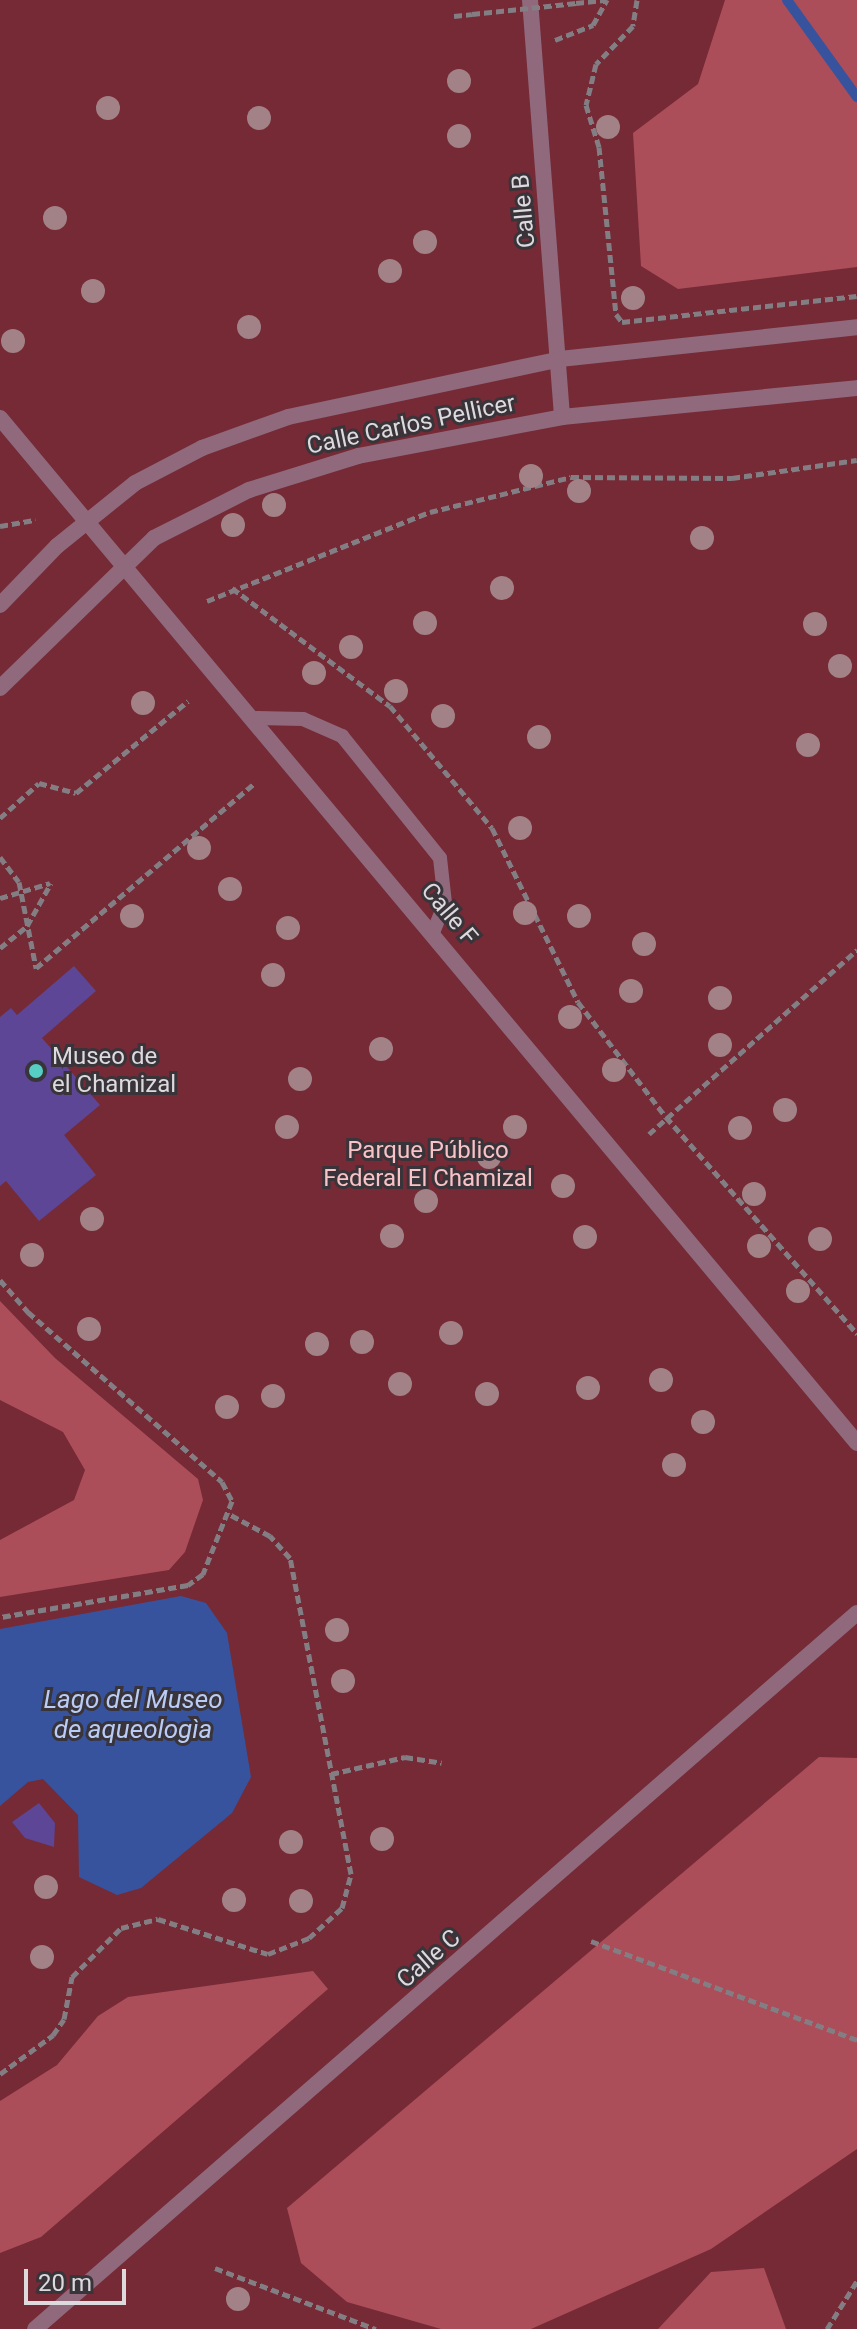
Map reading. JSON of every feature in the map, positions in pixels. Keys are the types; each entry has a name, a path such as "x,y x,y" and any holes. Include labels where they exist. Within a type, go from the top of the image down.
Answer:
{"street":[{"name":"Calle B","path":"530,0 560,359 562,417"},
{"name":"Calle Carlos Pellicer","path":"0,605 88,520 135,483 202,448 288,417 389,391 560,359 857,327"},
{"name":"Calle Carlos Pellicer","path":"0,688 124,564 190,516 249,490 358,456 562,417 857,388"},
{"name":"Calle F","path":"0,418 257,718 857,1443"},
{"name":"Calle C","path":"35,2329 855,1621"}],"lane":[{"path":"257,718 303,719 342,736 440,858 445,903 433,932"}],"path":[{"path":"534,44 579,35 593,25 607,0"},
{"path":"454,16 607,0"},
{"path":"637,0 633,26 596,64 586,105 599,147 616,314 622,322 857,296"},
{"path":"207,601 232,588 430,512 571,477 732,478 857,460"},
{"path":"0,526 35,520"},
{"path":"232,588 390,706 492,828 578,1002 666,1117 857,1334"},
{"path":"0,818 39,783 76,793 188,701"},
{"path":"0,857 21,894 36,968 255,783"},
{"path":"0,898 51,883 27,926 0,948"},
{"path":"649,1134 857,950"},
{"path":"0,1280 28,1312 230,1492 229,1514 203,1574 188,1585 0,1617"},
{"path":"0,2074 53,2035 64,2019 72,1977 121,1928 158,1919 251,1953 309,1938 342,1908 351,1874 290,1558 270,1536 229,1514"},
{"path":"331,1774 405,1757 442,1763"},
{"path":"591,1941 857,2040"},
{"path":"215,2268 376,2329"},
{"path":"827,2329 857,2281"}],"green space":[{"name":"Parque Público Federal El Chamizal","path":"0,0 857,0 857,2329 0,2329"}],"shaded area":[{"path":"725,0 857,0 857,267 678,289 641,266 633,133 698,84"},
{"path":"0,1301 55,1358 198,1479 203,1500 185,1552 169,1570 0,1597 0,1540 74,1500 85,1470 63,1432 0,1400"},
{"path":"819,1757 857,1758 857,2149 711,2249 531,2329 441,2329 347,2302 301,2263 287,2208"},
{"path":"313,1971 328,1989 41,2237 0,2253 0,2101 57,2065 98,2016 128,1997"},
{"path":"764,2268 786,2329 658,2329 711,2272"}],"water":[{"name":"Lago del Museo de aqueologìa","path":"181,1596 206,1603 227,1633 251,1777 232,1813 141,1888 117,1895 79,1877 78,1815 43,1779 28,1782 0,1806 0,1629"}],"building":[{"name":"Museo de el Chamizal","path":"74,966 96,991 42,1038 100,1105 64,1135 96,1175 39,1221 6,1181 0,1186 0,1017 11,1008 17,1015"},
{"path":"39,1803 55,1823 54,1847 25,1838 12,1822"}],"waterway":[{"path":"787,0 857,97"}],"place":[{"name":"Museo de el Chamizal","path":"36,1071"}]}
